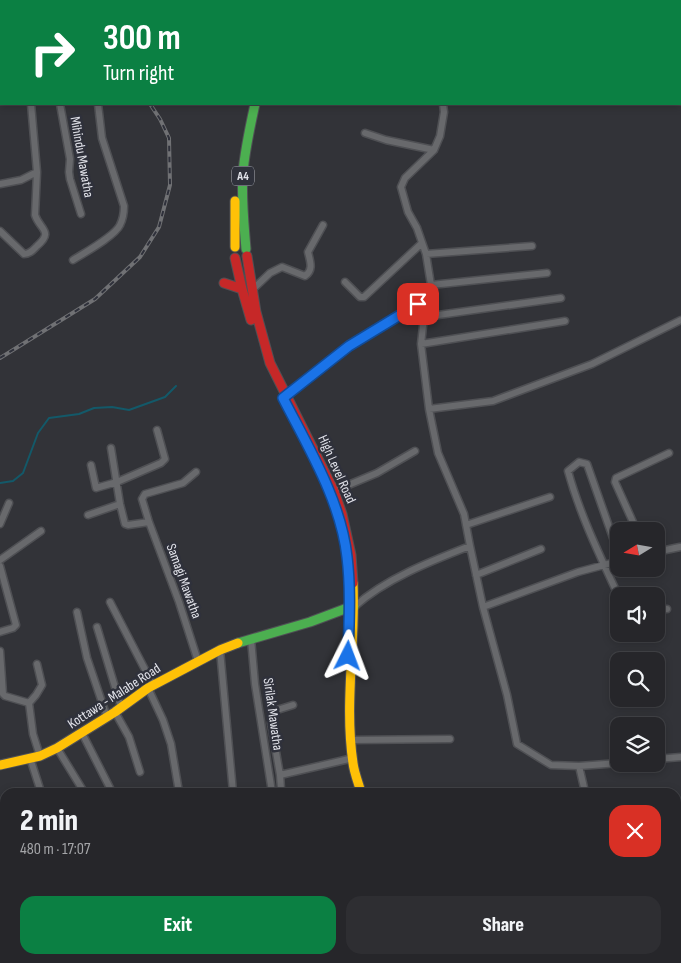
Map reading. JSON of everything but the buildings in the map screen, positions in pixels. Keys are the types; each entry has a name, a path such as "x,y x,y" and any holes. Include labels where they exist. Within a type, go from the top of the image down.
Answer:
{"main road":[{"name":"A4","path":"235,247 235,185 238,158 250,105"},
{"name":"High Level Road","path":"255,105 243,162 242,206 252,290 270,363 330,492 338,515 347,555 352,607 346,688 349,759 359,788"},
{"path":"242,246 247,253 242,261 239,261 233,255 235,247 242,246"},
{"name":"High Level Road","path":"235,258 258,343 334,491 342,514 351,555 351,740 353,764 359,788"},
{"path":"224,283 242,289"},
{"name":"Kottawa - Malabe Road","path":"0,765 40,756 57,748 115,712 150,686 220,650 352,607"}],"street":[{"path":"0,231 24,254 29,254 46,236 35,215 37,172 30,105"},
{"name":"Mihindu Mawatha","path":"60,105 70,159 70,179 81,214"},
{"path":"72,260 120,227 123,215 124,206 102,138 98,105"},
{"path":"443,105 444,112 440,136 434,150 405,178 401,187 408,212 417,228 426,254 432,285 424,317 421,344 429,409 438,453 464,514 483,607 507,694 517,744 551,765 579,766 610,763"},
{"path":"365,132 386,140 434,150"},
{"path":"0,184 21,180 37,172"},
{"path":"252,290 270,273 282,267 305,276 310,273 308,252 323,225"},
{"path":"345,282 360,297 364,297 422,243"},
{"path":"426,254 532,246"},
{"path":"432,285 547,272"},
{"path":"424,317 561,298"},
{"path":"285,397 349,346 418,304 427,303"},
{"path":"429,409 493,401 592,364 681,320"},
{"path":"421,344 565,321"},
{"path":"91,465 96,488 117,482 161,463 165,458 157,430"},
{"path":"111,448 125,524 128,526 149,522"},
{"path":"334,491 377,473 415,451"},
{"path":"633,522 615,482 616,478 669,453"},
{"path":"610,529 587,464 579,462 568,471 574,494 614,587"},
{"name":"Samagi Mawatha","path":"196,472 183,482 146,494 142,500 198,661"},
{"path":"466,525 550,497"},
{"path":"0,524 9,502"},
{"path":"88,515 120,504"},
{"path":"0,560 42,531"},
{"path":"352,607 376,590 409,572 470,546"},
{"path":"665,550 680,547"},
{"path":"476,575 541,549"},
{"path":"483,607 578,572 610,563"},
{"path":"0,566 16,625 13,628 0,632"},
{"path":"110,602 150,686 163,720 171,744 178,788"},
{"path":"77,612 87,658 129,737 140,772"},
{"path":"98,627 115,712"},
{"name":"Sirilak Mawatha","path":"251,639 271,788"},
{"path":"220,650 233,788"},
{"path":"0,652 3,694 29,702"},
{"path":"37,664 42,685 29,702 33,734 40,756"},
{"path":"281,788 271,723 277,710 293,705"},
{"path":"82,733 110,788"},
{"path":"351,740 450,739"},
{"path":"57,748 82,788"},
{"path":"665,758 681,757"},
{"path":"30,758 39,788"},
{"path":"280,775 349,759"},
{"path":"579,766 584,788"}],"waterway":[{"path":"0,483 13,481 23,473 38,433 49,418 79,414 94,408 112,407 129,410 165,397 176,386"}],"railway":[{"path":"0,358 95,299 140,257 159,227 170,185 169,138 151,105"}],"traffic: fast":[{"path":"246,249 243,172 246,146 255,105"},
{"path":"238,643 354,607"}],"traffic: slow":[{"path":"235,201 235,247"},
{"path":"353,583 350,718 354,766 360,788"},
{"path":"0,765 40,756 57,748 115,712 148,688 220,650 238,643"}],"traffic: jam":[{"path":"247,256 256,312 270,363 334,491 342,514 351,555 353,583"},
{"path":"235,258 251,320"},
{"path":"224,283 242,289"}],"route":[{"path":"348,656 350,608 347,555 338,515 330,492 283,398 349,346 418,304"}]}
